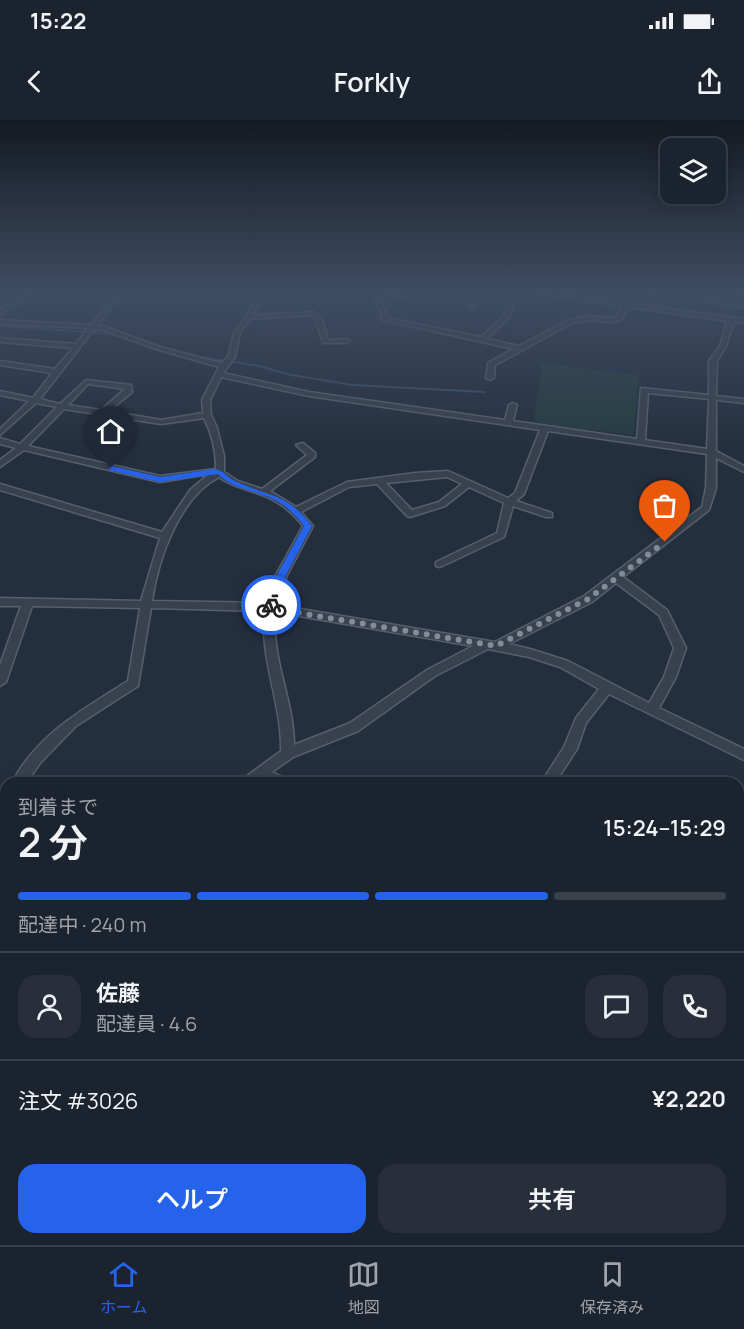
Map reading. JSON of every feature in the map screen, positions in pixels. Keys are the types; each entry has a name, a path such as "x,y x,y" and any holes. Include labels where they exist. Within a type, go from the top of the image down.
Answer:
{"street":[{"path":"72,346 79,346"},
{"path":"0,433 36,399 79,346"},
{"path":"151,346 221,370 309,394 711,452 744,469"},
{"path":"220,473 215,437 207,415 206,400 221,370 231,357 234,346"},
{"path":"510,346 520,348"},
{"path":"490,378 491,365 525,346"},
{"path":"256,777 288,753 354,727 431,674 588,599 706,508 711,488 712,361 723,346"},
{"path":"0,363 59,372"},
{"path":"0,464 22,447 86,382 128,387 129,390 103,412"},
{"path":"641,442 644,390 744,401"},
{"path":"0,393 61,406 161,422 207,415"},
{"path":"508,423 513,405"},
{"path":"440,564 501,535 509,502 519,494 545,428"},
{"path":"0,441 160,480 215,471 230,482 277,498 296,512 308,526 283,573 270,608 270,641 290,732 288,753"},
{"path":"263,492 312,455 300,445"},
{"path":"23,777 36,758 72,723 134,683 144,606 165,536 187,499 199,486 220,473"},
{"path":"296,512 346,485 448,474 509,502 549,515"},
{"path":"380,482 410,514 442,504 467,484"},
{"path":"0,487 165,536"},
{"path":"617,578 663,613 680,648 670,677 651,710"},
{"path":"0,602 270,608 492,645 530,653 564,664 607,688 744,755"},
{"path":"0,682 27,604"},
{"path":"552,777 570,749 580,721 607,688"},
{"path":"261,773 269,777"}],"green space":[{"path":"540,363 639,375 634,435 539,424 534,420 541,372"}],"waterway":[{"path":"192,356 259,366 291,375 353,385 485,392"}],"way so far":[{"path":"271,605 270,608 496,646 588,599 636,561 665,542"}],"route":[{"path":"111,468 160,480 215,471 230,482 277,498 296,512 308,526 278,583 271,605"}]}
